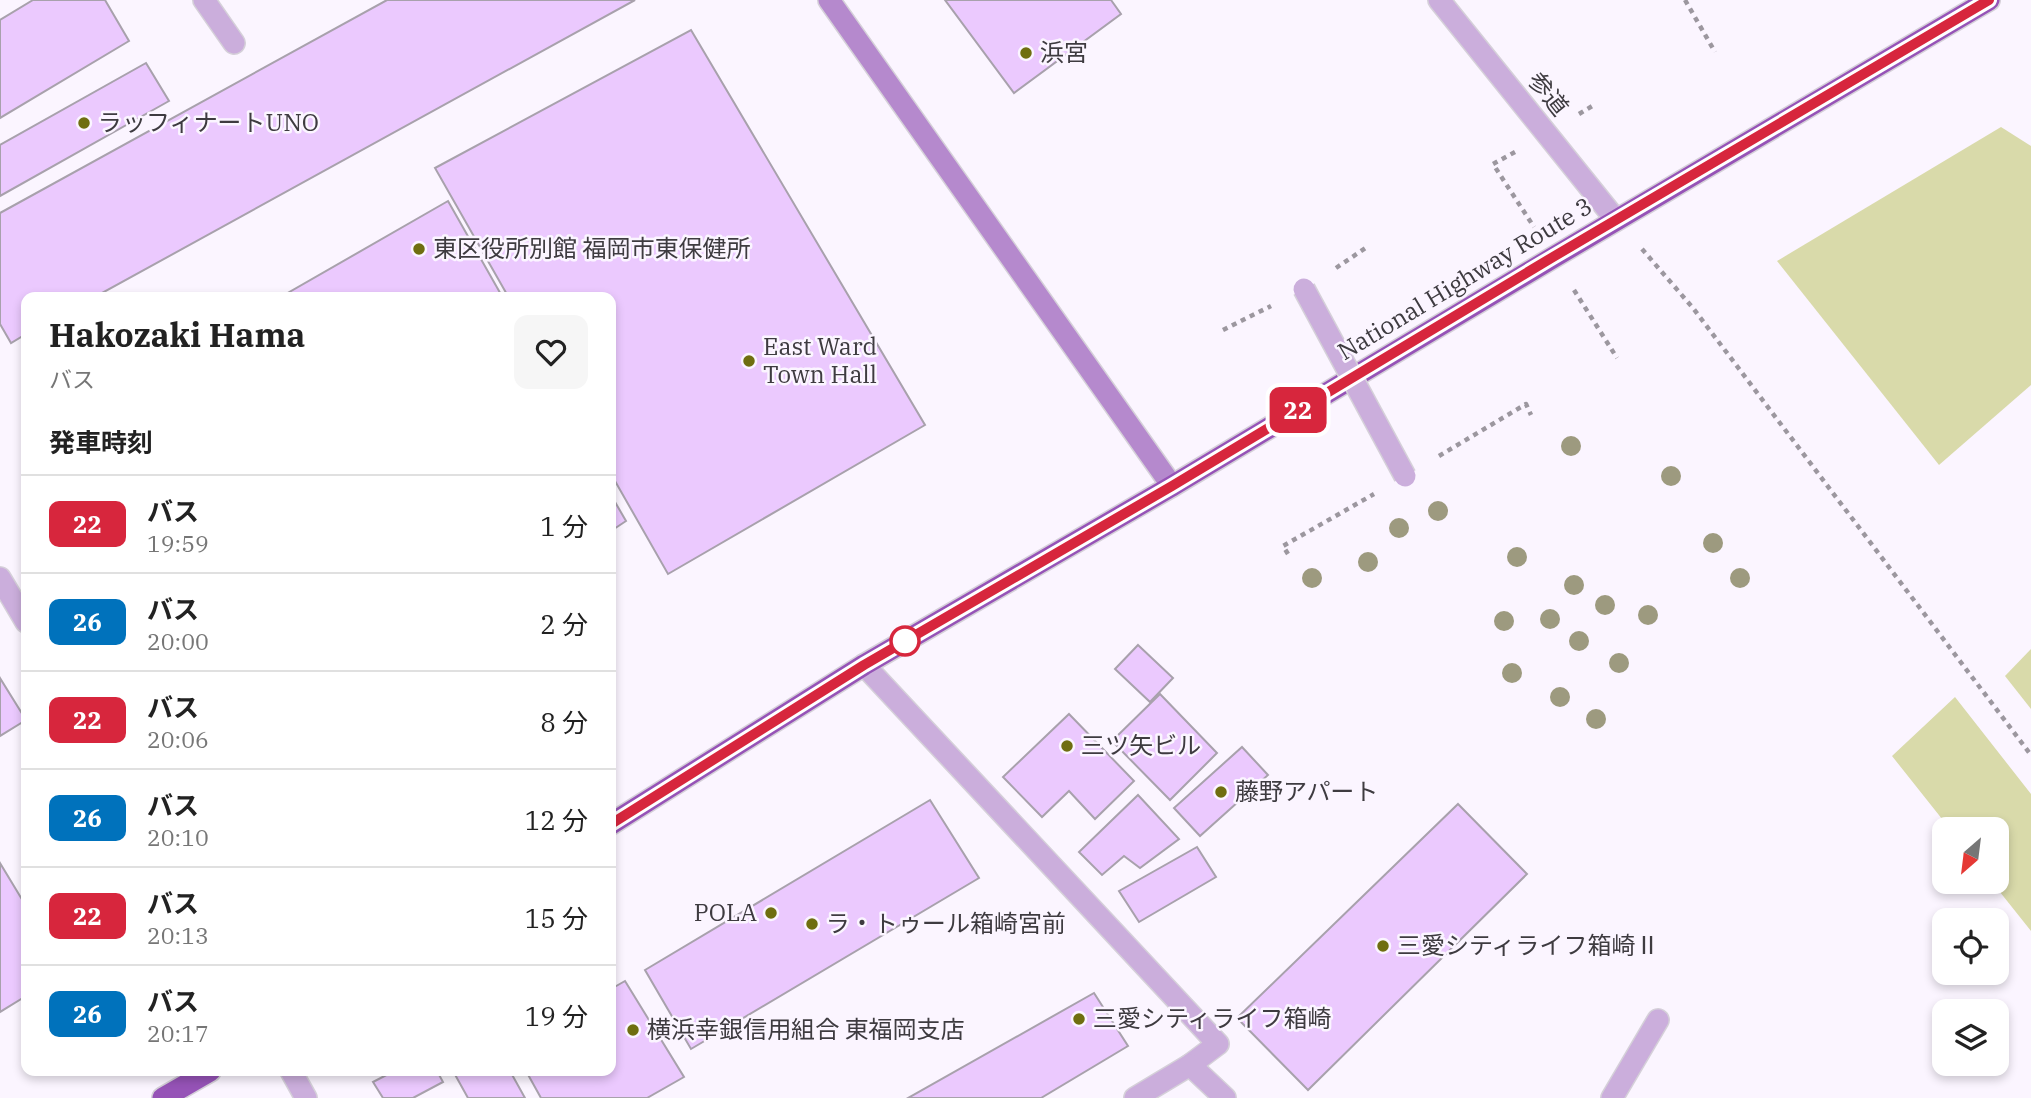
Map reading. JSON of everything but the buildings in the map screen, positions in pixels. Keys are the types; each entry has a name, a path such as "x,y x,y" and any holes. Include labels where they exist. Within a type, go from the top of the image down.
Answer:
{"highway":[{"name":"National Highway Route 3","path":"616,821 864,665 1172,486 1989,0"},
{"path":"163,1098 201,1076"}],"street":[{"path":"204,0 234,43"},
{"path":"829,0 1172,486"},
{"name":"参道","path":"1439,0 1616,220"},
{"path":"1304,289 1405,476"},
{"path":"0,578 21,614"},
{"path":"864,665 1217,1044 1189,1065 1135,1098"},
{"path":"1612,1098 1658,1020"},
{"path":"1189,1065 1225,1098"},
{"path":"294,1076 306,1098"}],"path":[{"path":"1685,0 1715,52"},
{"path":"1616,220 1693,308 2031,755"},
{"path":"1497,421 1526,404 1531,415"},
{"path":"1288,554 1283,546 1317,526"}],"green space":[{"path":"2001,127 2031,146 2031,385 1939,465 1777,261"},
{"path":"2031,649 2031,709 2005,676"},
{"path":"1955,697 2031,794 2031,931 2002,894 2009,894 2009,817 1940,817 1892,756"}],"bus line":[{"name":"22","path":"616,821 864,665 1172,486 1989,0"}],"place":[{"name":"浜宮","path":"1026,53"},
{"name":"ラッフィナートUNO","path":"84,123"},
{"name":"東区役所別館 福岡市東保健所","path":"419,249"},
{"name":"East Ward Town Hall","path":"749,361"},
{"name":"三ツ矢ビル","path":"1067,746"},
{"name":"藤野アパート","path":"1221,792"},
{"name":"POLA","path":"771,913"},
{"name":"ラ・トゥール箱崎宮前","path":"812,924"},
{"name":"三愛シティライフ箱崎Ⅱ","path":"1383,946"},
{"name":"三愛シティライフ箱崎","path":"1079,1019"},
{"name":"横浜幸銀信用組合 東福岡支店","path":"633,1030"}]}
